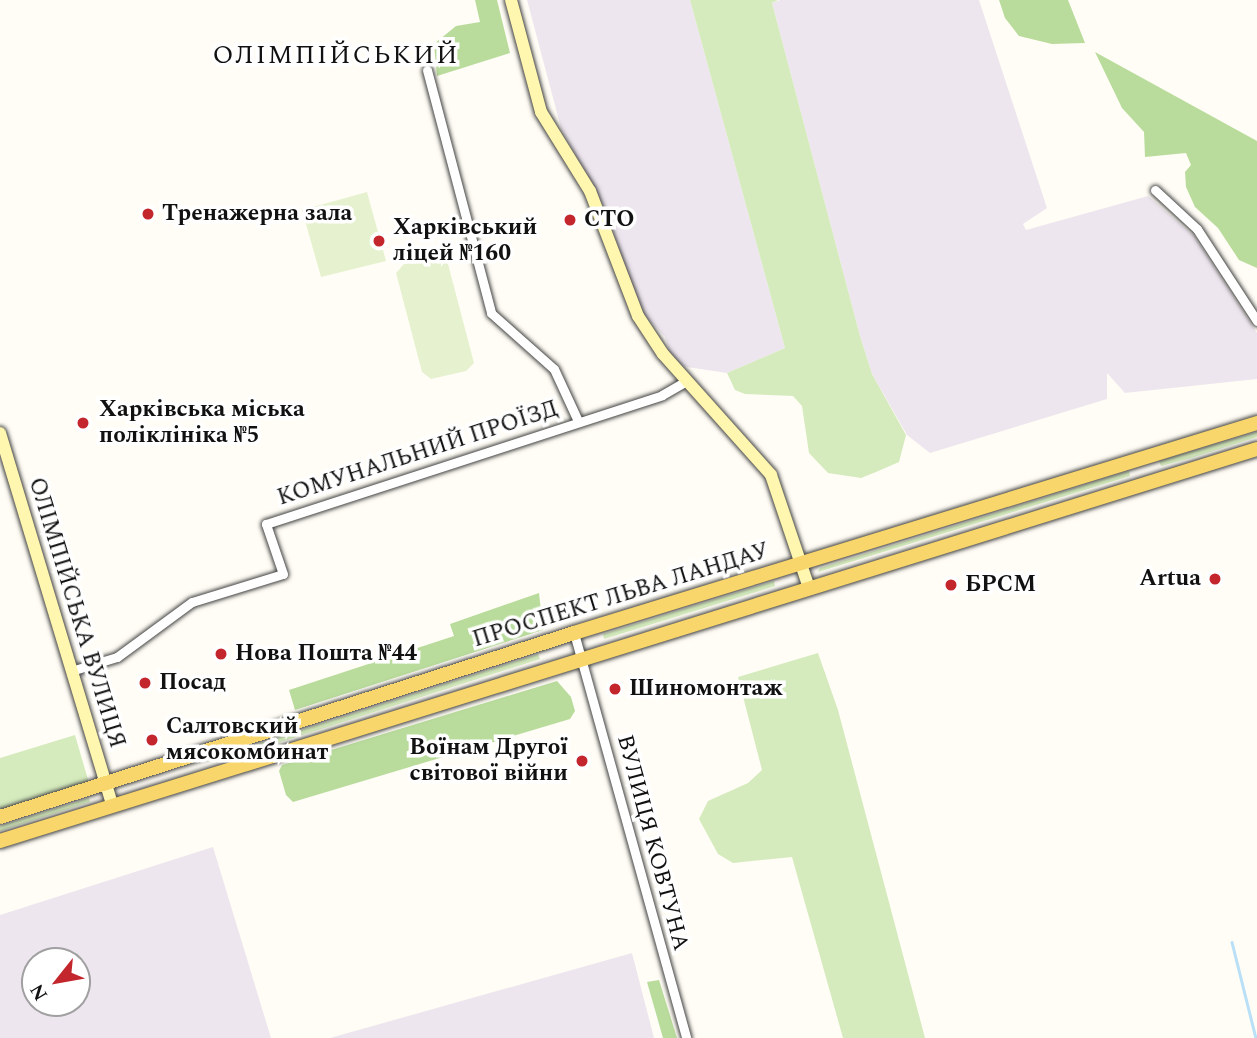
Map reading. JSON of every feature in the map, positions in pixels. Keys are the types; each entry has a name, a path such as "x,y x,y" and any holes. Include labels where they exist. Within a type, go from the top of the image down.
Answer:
{"main road":[{"name":"ПРОСПЕКТ ЛЬВА ЛАНДАУ","path":"0,817 574,633 1257,423"},
{"name":"ПРОСПЕКТ ЛЬВА ЛАНДАУ","path":"0,841 1257,449"},
{"path":"1141,458 1149,482"},
{"path":"139,773 147,795"}],"street":[{"path":"511,0 541,112 590,191 643,325 686,381 771,475 809,588"},
{"path":"427,69 491,313 554,369 578,421 662,395 686,381"},
{"path":"1155,190 1197,229 1257,321"},
{"name":"КОМУНАЛЬНИЙ ПРОЇЗД","path":"71,671 117,657 192,602 283,574 267,524 578,421"},
{"name":"ОЛІМПІЙСЬКА ВУЛИЦЯ","path":"0,433 112,805"},
{"name":"ВУЛИЦЯ КОВТУНА","path":"574,633 583,658 652,924 687,1038"}],"shaded area":[{"path":"527,0 690,0 785,348 727,373 674,365 665,337 635,305 609,216 561,128"},
{"path":"780,0 979,0 1047,208 1023,224 1026,230 1148,196 1194,236 1257,333 1257,379 1125,393 1107,373 1107,399 930,453 907,435 872,374 860,336 772,3"},
{"path":"213,847 271,1038 0,1038 0,915"},
{"path":"632,953 654,1038 330,1038"}],"green space":[{"path":"475,0 497,0 510,53 437,76 434,44 456,26 480,22"},
{"path":"690,0 778,0 772,3 860,336 872,374 906,435 899,462 861,478 828,473 809,453 802,406 793,396 745,394 735,390 727,373 785,348"},
{"path":"999,0 1068,0 1085,43 1052,44 1019,36 1005,18"},
{"path":"1095,52 1257,141 1257,268 1239,260 1218,228 1195,207 1186,187 1185,172 1191,165 1186,153 1145,157 1144,132 1122,108"},
{"path":"367,192 386,261 321,277 302,210"},
{"path":"438,257 448,264 474,363 466,371 431,379 422,372 396,273 404,264"},
{"path":"1257,432 1257,437 1191,458 1161,466 1159,461"},
{"path":"1129,471 1130,476 818,572 820,568"},
{"path":"774,581 775,586 604,639 603,634"},
{"path":"539,593 543,630 295,710 289,690 454,636 450,624"},
{"path":"818,653 838,710 925,1038 843,1038 792,857 733,863 718,854 699,819 708,801 748,783 762,770 738,677"},
{"path":"538,654 540,659 243,754 242,749"},
{"path":"557,681 571,697 575,711 570,719 293,802 286,795 279,771 282,765"},
{"path":"75,735 89,783 0,812 0,758"},
{"path":"89,798 90,802 0,831 0,826"},
{"path":"659,980 677,1038 663,1038 647,982"}],"waterway":[{"path":"1232,942 1256,1038"}],"place":[{"name":"Тренажерна зала","path":"148,214"},
{"name":"СТО","path":"570,220"},
{"name":"Харківський ліцей №160","path":"379,241"},
{"name":"Харківська міська поліклініка №5","path":"83,423"},
{"name":"Artua","path":"1215,579"},
{"name":"БРСМ","path":"951,585"},
{"name":"Нова Пошта №44","path":"221,654"},
{"name":"Посад","path":"145,683"},
{"name":"Шиномонтаж","path":"615,689"},
{"name":"Салтовский мясокомбинат","path":"152,740"},
{"name":"Воїнам Другої світової війни","path":"582,761"}],"district":[{"name":"ОЛІМПІЙСЬКИЙ","path":"336,56"}]}
